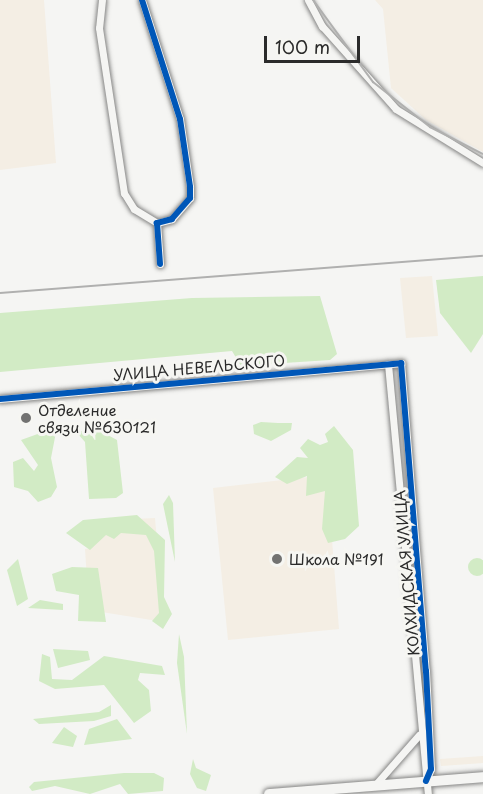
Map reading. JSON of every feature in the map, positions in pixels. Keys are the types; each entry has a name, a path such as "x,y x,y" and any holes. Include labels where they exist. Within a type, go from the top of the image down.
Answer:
{"street":[{"path":"102,0 99,28 124,193 134,209 158,224"},
{"path":"142,0 180,119 190,187 190,198 172,219 158,224"},
{"path":"308,0 322,26 396,109 483,163"},
{"path":"158,224 160,264"},
{"name":"УЛИЦА НЕВЕЛЬСКОГО","path":"0,399 401,363"},
{"name":"КОЛХИДСКАЯ УЛИЦА","path":"401,363 426,671 431,769 426,781"},
{"name":"КОЛХИДСКАЯ УЛИЦА","path":"388,364 419,735 428,794"},
{"path":"375,785 419,735"},
{"path":"269,794 483,777"}],"shaded area":[{"path":"0,0 44,0 56,163 0,170"},
{"path":"375,0 483,0 483,152 426,120 391,88 383,9"},
{"path":"432,276 438,336 406,338 400,278"},
{"name":"Школа №191","path":"327,475 339,629 228,640 213,488"},
{"path":"155,518 164,622 89,610 85,549 92,548 90,521"},
{"path":"483,756 483,763 441,766 440,759"}],"green space":[{"path":"483,276 483,334 471,353 440,313 436,280"},
{"path":"320,296 337,354 330,360 241,366 232,351 0,372 0,313 192,298"},
{"path":"261,422 292,423 291,430 271,441 254,434 253,425"},
{"path":"89,425 117,440 123,493 116,498 89,499 85,442 78,434"},
{"path":"334,426 353,450 359,526 345,539 328,543 322,529 325,491 306,496 307,476 287,484 275,477 297,457 308,458 300,448 308,439 320,445 328,442 325,434"},
{"path":"57,427 51,458 57,487 51,497 38,502 28,491 14,487 13,462 23,458 34,471 38,465 21,440"},
{"path":"169,495 173,503 175,562 163,504"},
{"path":"137,515 165,540 164,597 172,614 163,629 152,621 159,613 154,551 146,535 121,533 114,539 106,535 90,550 66,533 83,520"},
{"path":"473,558 481,558 486,563 484,574 473,576 468,571 468,563"},
{"path":"18,559 28,599 17,606 7,570"},
{"path":"72,567 98,568 106,622 78,621 79,595 56,591 52,574"},
{"path":"40,600 63,604 63,610 28,608"},
{"path":"179,634 184,657 187,734 177,663"},
{"path":"53,649 88,651 90,660 58,668"},
{"path":"42,654 50,657 52,679 72,680 104,656 162,666 165,675 140,673 138,680 149,690 151,711 134,723 104,685 55,689 39,681"},
{"path":"111,705 111,716 94,721 39,724 33,719 99,712"},
{"path":"117,719 132,739 84,745 89,729"},
{"path":"64,727 77,736 73,747 52,743"},
{"path":"193,759 196,768 211,775 206,791 197,788 190,774"},
{"path":"124,773 154,773 164,778 163,791 128,794 120,784 90,794 55,786 32,791 29,787 34,782"}],"railway":[{"path":"313,0 373,82 430,127 483,154"},
{"path":"0,293 483,256"}],"cycle path":[{"path":"142,0 180,119 190,187 190,198 172,219 157,223 160,264"},
{"path":"0,399 401,363 426,671 431,769 426,781"}],"place":[{"name":"Отделение связи №630121","path":"26,418"},
{"name":"Школа №191","path":"277,559"}]}
